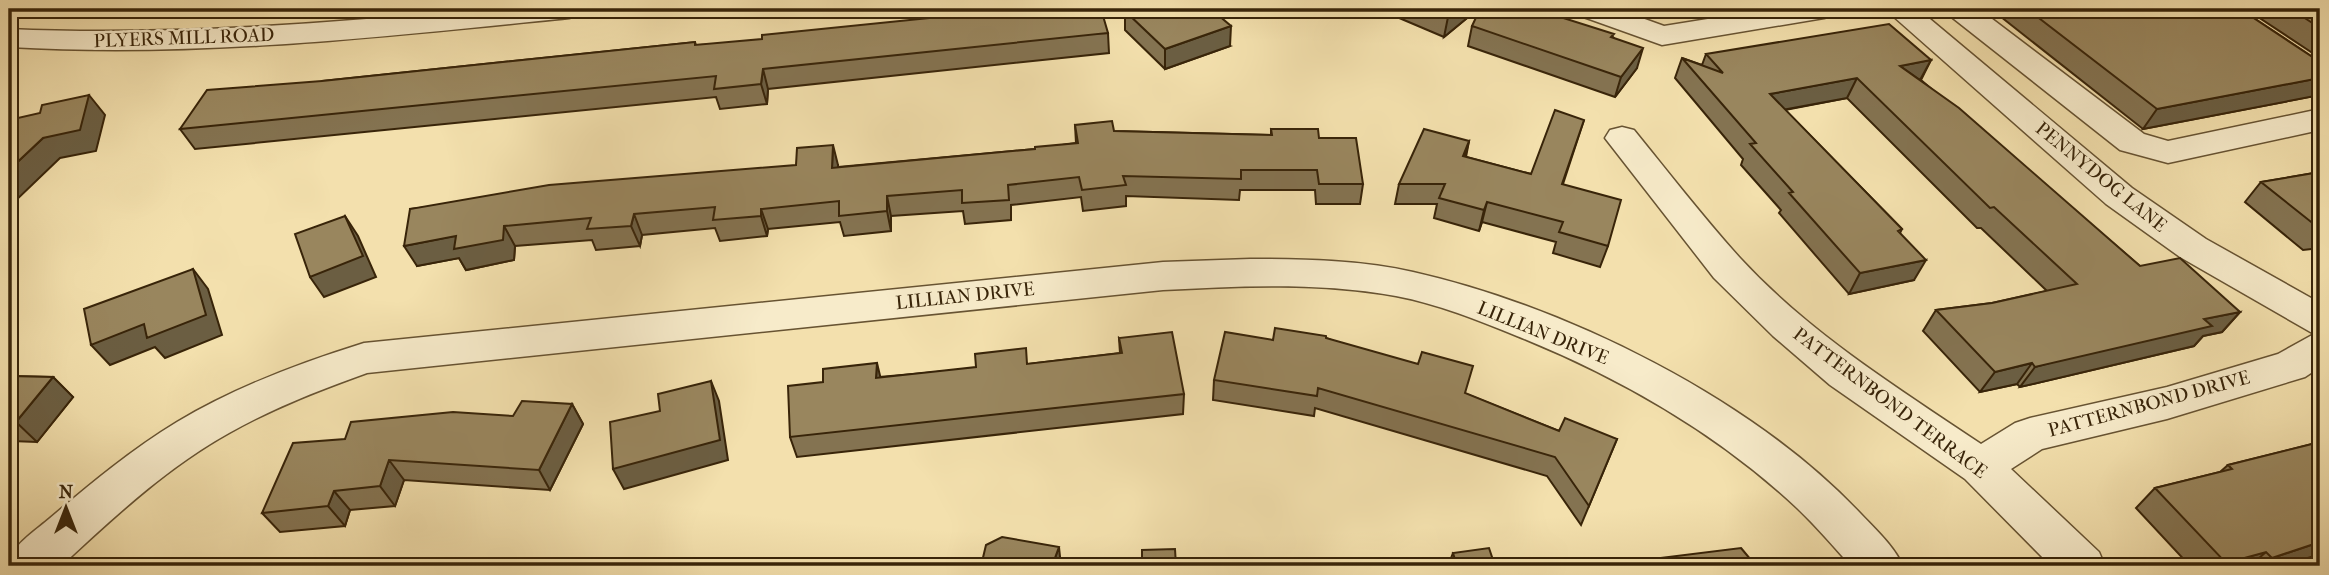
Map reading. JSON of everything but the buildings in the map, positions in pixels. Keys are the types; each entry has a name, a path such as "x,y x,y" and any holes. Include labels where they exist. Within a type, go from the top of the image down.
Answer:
{"street":[{"name":"PLYERS MILL ROAD","path":"11,52 43,41 163,42 323,33 569,9"},
{"path":"1589,9 1662,36 1824,9"},
{"name":"PENNYDOG LANE","path":"1900,9 2130,203 2193,248 2320,321"},
{"path":"1960,9 2132,142 2168,152 2320,120"},
{"name":"PATTERNBOND TERRACE","path":"1622,138 1727,268 1787,326 1845,373 1980,466 2082,566"},
{"name":"LILLIAN DRIVE","path":"29,566 105,498 192,434 277,390 364,358 1163,276 1276,270 1396,282 1486,308 1580,343 1658,384 1741,436 1813,495 1880,566"},
{"name":"PATTERNBOND DRIVE","path":"1980,466 2030,435 2167,403 2291,366 2320,347"}]}
